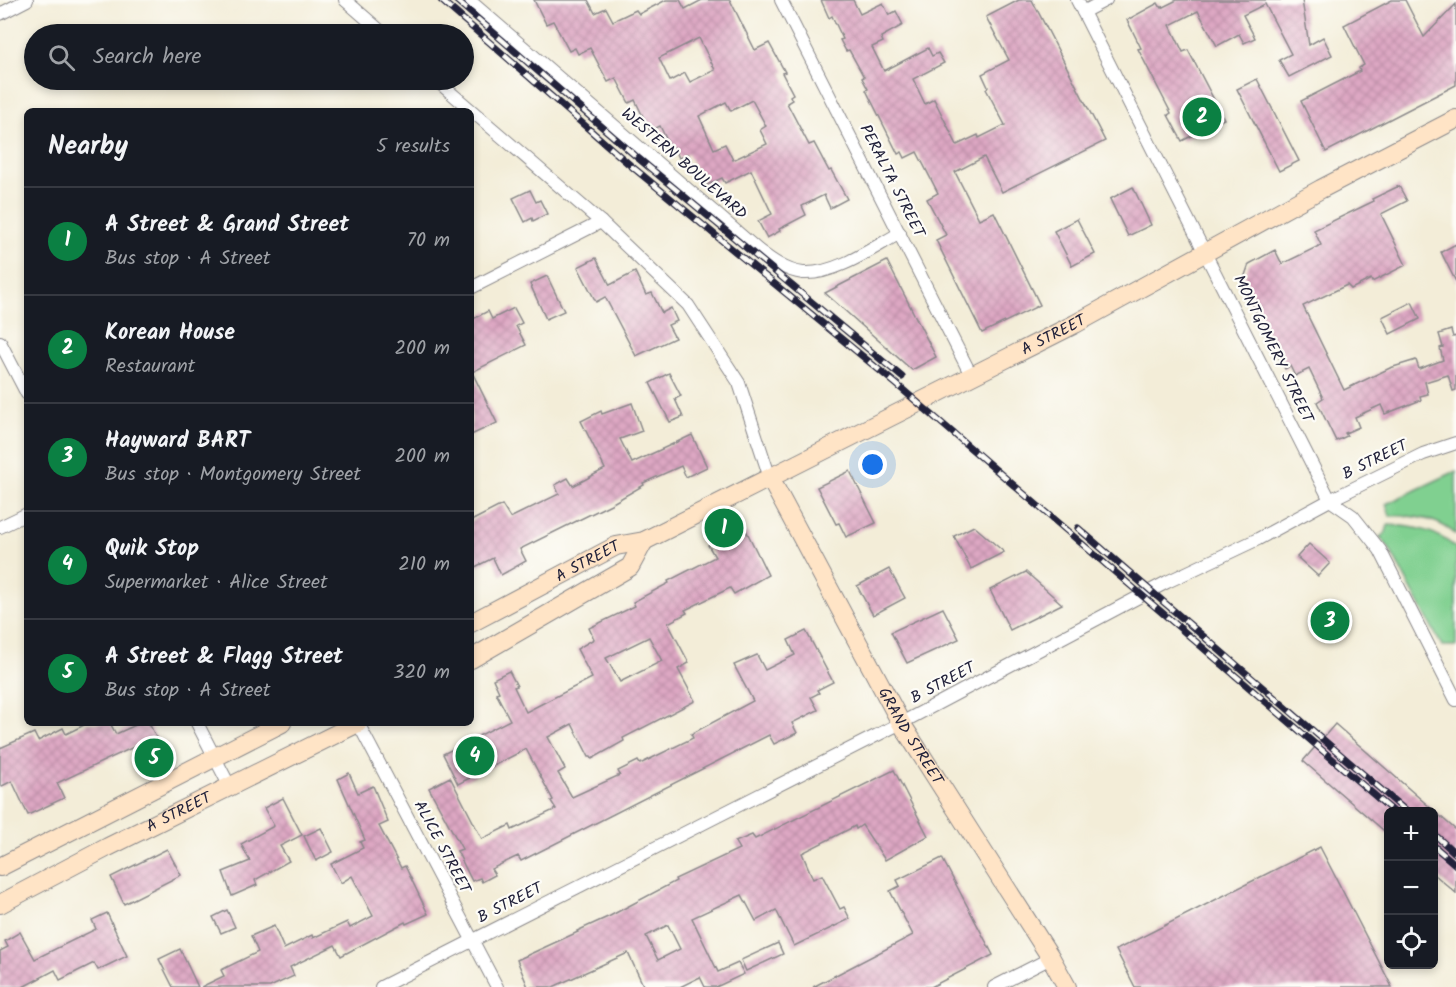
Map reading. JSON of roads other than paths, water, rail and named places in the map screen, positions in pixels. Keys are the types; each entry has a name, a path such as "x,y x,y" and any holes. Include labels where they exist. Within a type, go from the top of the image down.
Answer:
{"main road":[{"name":"A STREET","path":"474,621 616,546 644,541 972,377 1108,307 1321,189 1456,119"},
{"name":"GRAND STREET","path":"770,478 901,723 1051,958 1067,987"},
{"name":"A STREET","path":"474,657 630,567 644,541"},
{"name":"A STREET","path":"0,867 276,726"},
{"name":"A STREET","path":"0,904 108,847 352,726"}],"street":[{"path":"0,14 27,0"},
{"path":"345,0 373,24"},
{"name":"WESTERN BOULEVARD","path":"469,0 758,250 778,264 802,273 822,272 900,233"},
{"name":"PERALTA STREET","path":"781,0 972,377"},
{"name":"MONTGOMERY STREET","path":"1077,0 1330,500 1353,516 1380,550 1456,699"},
{"path":"1083,12 1106,0"},
{"path":"448,90 469,108"},
{"path":"474,113 601,222 688,305 739,382 770,478"},
{"path":"474,286 601,222"},
{"path":"0,342 24,388"},
{"name":"B STREET","path":"381,987 901,723 1167,582 1258,539 1423,454 1456,443"},
{"path":"0,527 24,515"},
{"path":"198,726 230,787"},
{"name":"ALICE STREET","path":"360,726 497,987"},
{"path":"994,987 1051,958"}],"railway":[{"path":"441,0 468,24"},
{"path":"456,0 638,158 902,377"},
{"path":"474,29 630,165 895,383 1388,807"},
{"path":"1078,528 1401,807"},
{"path":"1438,838 1456,854"},
{"path":"1438,849 1456,865"}],"place":[{"name":"Korean House","path":"1202,117"},
{"name":"A Street & Grand Street","path":"724,528"},
{"name":"Hayward BART","path":"1330,621"},
{"name":"Quik Stop","path":"475,756"},
{"name":"A Street & Flagg Street","path":"154,758"}]}
